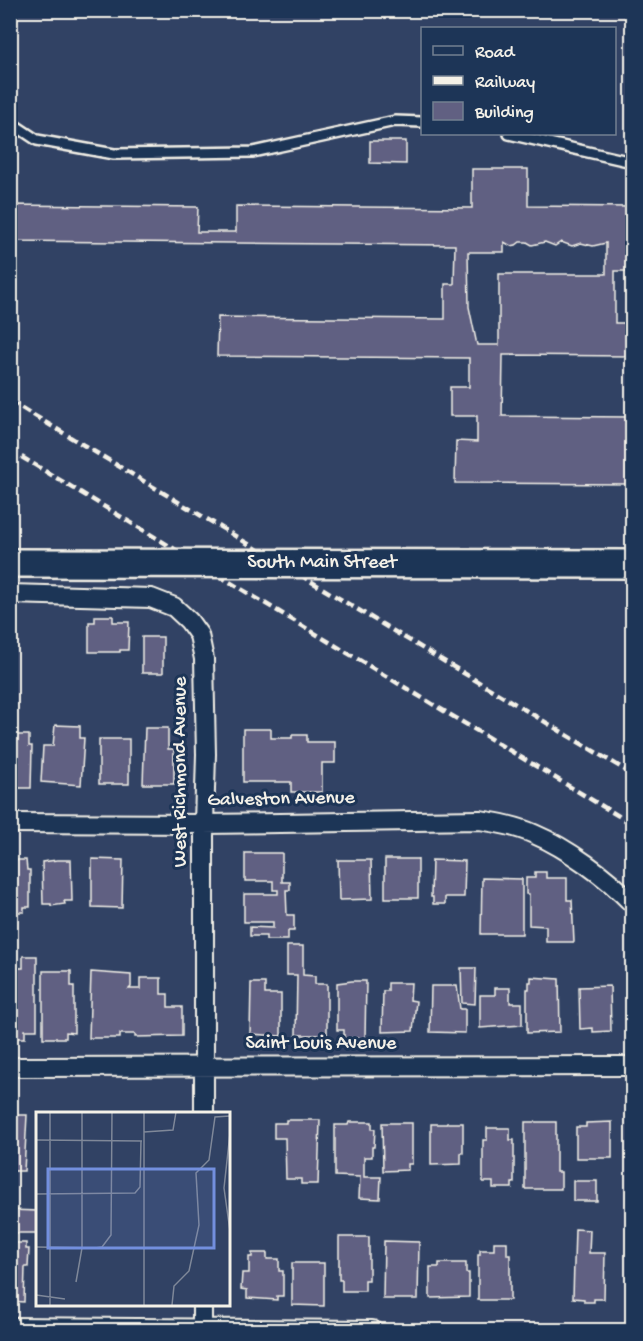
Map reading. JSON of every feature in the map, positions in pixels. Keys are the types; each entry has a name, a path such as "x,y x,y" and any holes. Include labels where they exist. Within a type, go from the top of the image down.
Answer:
{"street":[{"name":"South Main Street","path":"10,563 633,564"},
{"name":"West Richmond Avenue","path":"10,594 151,598 174,607 189,621 199,635 204,659 206,754 204,1112"},
{"name":"Galveston Avenue","path":"10,823 204,824 480,820 506,824 535,834 613,883 633,903"},
{"name":"Saint Louis Avenue","path":"10,1067 633,1066"},
{"path":"202,1305 202,1330"},
{"path":"10,1327 372,1330"}],"lane":[{"path":"10,122 37,140 114,154 253,152 395,121 421,122"},
{"path":"514,135 559,143 633,162"}],"building":[{"path":"370,141 406,141 406,164 370,163"},
{"path":"472,169 528,169 528,206 632,207 632,271 615,271 615,323 632,323 632,356 503,355 502,416 632,417 632,484 455,483 456,441 477,442 477,416 450,416 450,387 469,387 469,358 217,356 218,317 445,319 445,284 454,284 455,245 10,241 10,205 198,207 197,232 236,232 236,206 472,208","holes":["504,242 511,246 520,242 532,245 545,242 555,246 561,242 572,246 581,243 593,246 606,243 606,274 499,274 499,345 477,345 469,307 468,252 504,252"]},
{"path":"95,616 113,616 113,622 129,622 128,650 89,652 89,622 95,622"},
{"path":"142,637 163,637 163,673 142,673"},
{"path":"55,725 80,726 80,738 84,738 81,785 41,782 43,746 53,746"},
{"path":"145,728 168,728 168,749 174,749 174,784 143,784"},
{"path":"243,729 271,729 271,738 307,735 307,742 335,742 335,763 322,763 322,792 291,792 291,782 243,782"},
{"path":"10,735 29,735 29,746 32,746 31,788 10,788"},
{"path":"99,739 129,739 129,784 99,784"},
{"path":"245,853 282,853 282,882 290,882 290,890 286,890 287,915 294,915 294,931 288,931 288,940 266,940 266,936 250,936 250,927 273,928 273,922 244,922 244,894 278,894 278,890 273,890 273,881 245,881"},
{"path":"92,859 123,860 122,908 92,907"},
{"path":"385,859 418,859 418,898 385,898"},
{"path":"10,860 26,860 27,870 30,870 30,907 24,907 24,912 10,912"},
{"path":"71,860 72,901 64,901 65,904 51,906 51,904 43,904 42,862"},
{"path":"338,860 371,860 372,899 339,900"},
{"path":"432,860 465,861 464,897 445,897 445,904 433,904 433,897 431,897"},
{"path":"535,872 546,872 546,878 567,878 567,900 572,900 574,942 546,942 546,926 529,925 529,894 526,894 526,878 535,878"},
{"path":"482,878 522,879 522,934 481,934"},
{"path":"287,946 303,946 303,975 315,976 315,984 327,984 327,1035 296,1035 297,975 287,975"},
{"path":"23,956 37,956 37,1030 25,1030 25,1038 10,1038 10,968 23,968"},
{"path":"461,968 476,968 475,1004 462,1003"},
{"path":"43,971 71,971 71,986 74,986 74,1033 66,1032 66,1038 43,1038"},
{"path":"91,972 131,975 129,989 140,989 140,978 161,978 161,994 168,994 168,1007 182,1007 182,1036 135,1037 135,1034 120,1034 120,1038 89,1038"},
{"path":"531,977 559,979 560,1032 527,1033 527,989 529,989"},
{"path":"366,981 365,1038 344,1038 344,1030 337,1030 337,983"},
{"path":"251,983 265,983 265,994 281,994 281,1036 250,1034"},
{"path":"388,983 411,983 410,1000 416,1001 413,1031 382,1032 383,991 388,991"},
{"path":"431,986 457,986 460,1009 465,1009 465,1033 430,1032"},
{"path":"610,986 611,1031 593,1032 593,1028 580,1029 579,987"},
{"path":"495,988 510,988 510,1003 522,1003 522,1025 480,1028 480,995 495,995"},
{"path":"10,1115 27,1115 24,1171 10,1171"},
{"path":"286,1120 320,1120 318,1184 301,1184 301,1179 286,1179 285,1138 274,1138 274,1123 286,1123"},
{"path":"349,1122 372,1122 372,1129 375,1129 372,1157 364,1157 364,1177 381,1177 380,1199 359,1198 360,1177 335,1176 335,1125 348,1125"},
{"path":"525,1122 556,1122 556,1172 561,1172 561,1189 525,1189"},
{"path":"612,1122 612,1158 576,1158 576,1127 586,1127 586,1123"},
{"path":"382,1123 412,1123 412,1164 408,1164 408,1170 383,1171"},
{"path":"463,1123 461,1164 431,1165 431,1124"},
{"path":"487,1128 510,1128 510,1140 514,1140 512,1188 493,1188 493,1182 483,1182 483,1140 487,1140"},
{"path":"573,1181 597,1181 597,1201 573,1201"},
{"path":"10,1210 36,1211 36,1233 10,1233"},
{"path":"575,1229 590,1230 589,1253 605,1253 604,1299 584,1302 584,1299 573,1298"},
{"path":"339,1237 369,1237 369,1280 365,1280 365,1291 342,1291 342,1280 339,1280"},
{"path":"384,1241 419,1242 418,1299 383,1299"},
{"path":"494,1242 507,1242 507,1255 510,1255 510,1300 478,1300 478,1255 480,1255 480,1250 494,1250"},
{"path":"10,1243 26,1243 26,1249 29,1249 28,1267 25,1267 24,1302 10,1301"},
{"path":"252,1253 267,1253 267,1259 279,1259 279,1271 283,1271 283,1296 277,1296 277,1300 247,1298 247,1290 241,1289 242,1273 249,1273 249,1257 252,1257"},
{"path":"292,1263 324,1263 324,1306 292,1305"},
{"path":"439,1263 466,1263 466,1273 469,1273 469,1297 430,1298 430,1267 439,1267"}],"railway":[{"path":"10,401 632,774"},
{"path":"10,450 632,824"}]}
